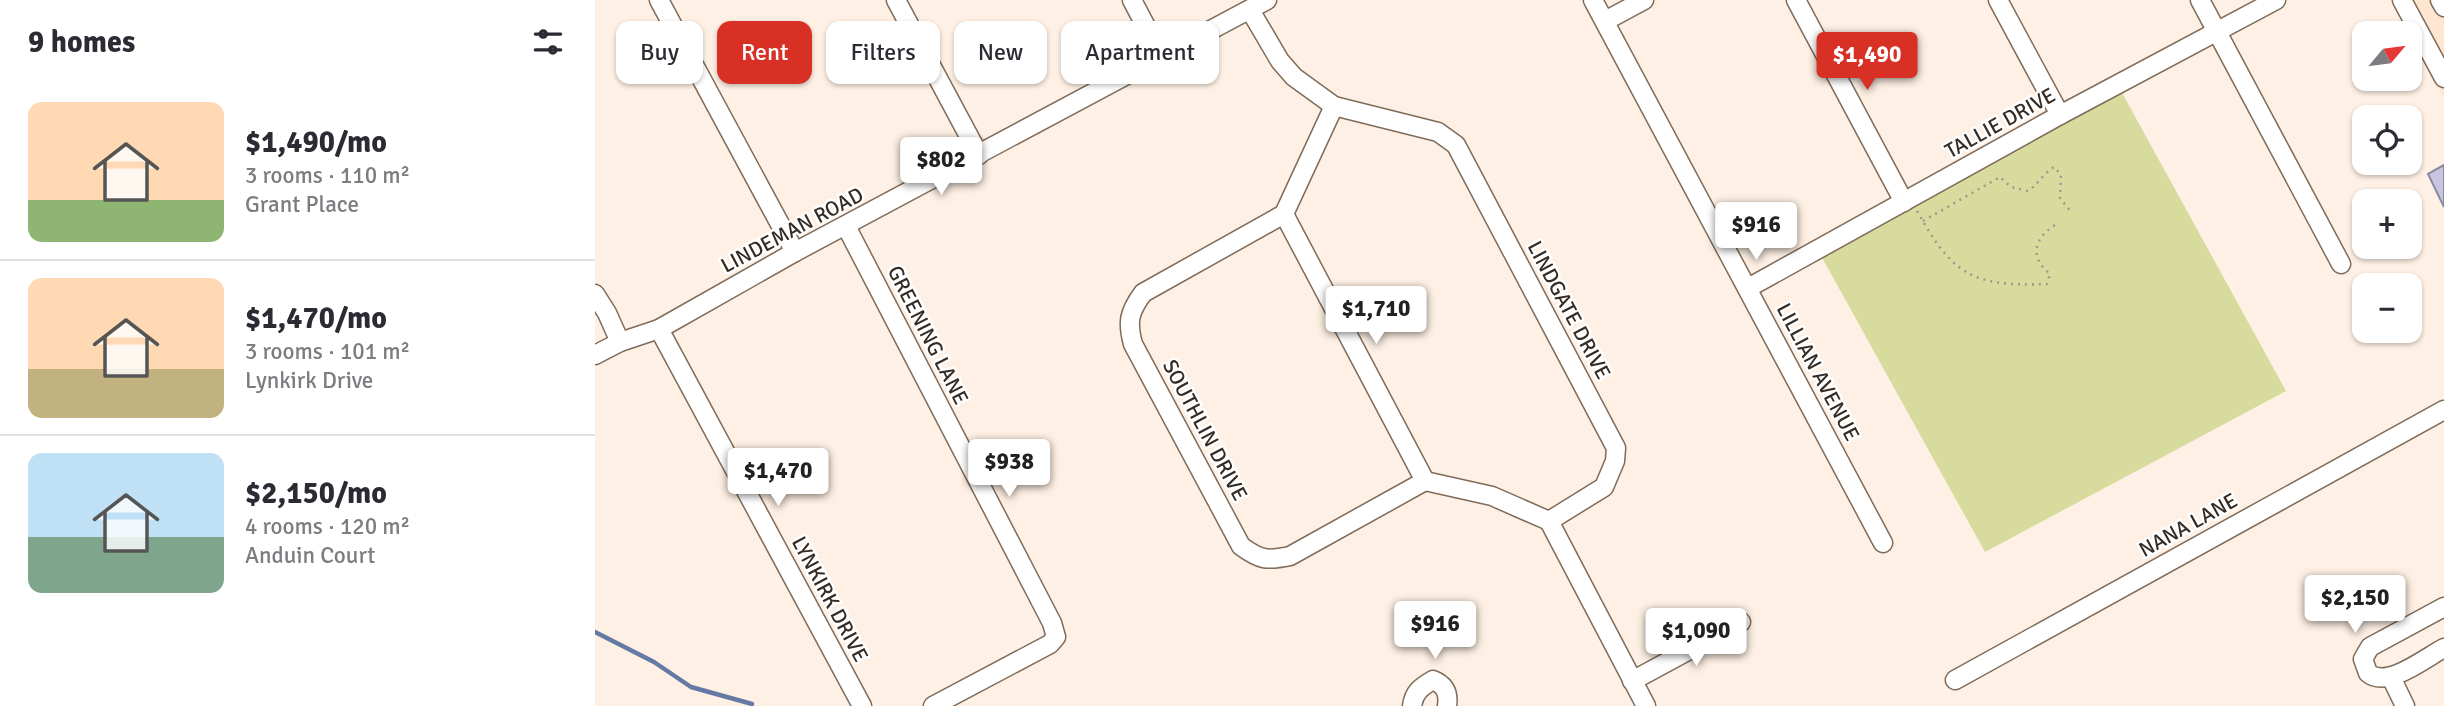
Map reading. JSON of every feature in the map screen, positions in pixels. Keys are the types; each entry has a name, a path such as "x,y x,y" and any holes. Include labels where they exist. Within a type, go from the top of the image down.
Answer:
{"street":[{"path":"659,0 795,253"},
{"path":"895,0 979,155"},
{"path":"1132,0 1143,21"},
{"name":"LINDEMAN ROAD","path":"1219,26 1267,0"},
{"name":"LILLIAN AVENUE","path":"1593,0 1883,543"},
{"path":"1605,21 1644,0"},
{"path":"1796,0 1907,200"},
{"path":"1998,0 2060,115"},
{"path":"2200,0 2341,264"},
{"name":"TALLIE DRIVE","path":"1748,288 2060,115 2276,0"},
{"path":"2402,0 2442,68"},
{"path":"2440,0 2444,7"},
{"name":"LINDGATE DRIVE","path":"1249,10 1280,61 1294,77 1334,106 1438,132 1456,145 1616,448 1615,461 1604,487 1549,521"},
{"name":"LINDEMAN ROAD","path":"595,355 620,342 659,329 1112,84"},
{"path":"1334,106 1284,214 1425,481 1492,496 1549,521 1646,706"},
{"name":"SOUTHLIN DRIVE","path":"1284,214 1143,293 1132,307 1129,328 1133,344 1241,545 1256,556 1272,560 1290,556 1425,481"},
{"name":"GREENING LANE","path":"846,226 1052,623 1056,637 1050,644 933,706"},
{"path":"595,294 620,342"},
{"name":"LYNKIRK DRIVE","path":"659,329 862,706"},
{"name":"NANA LANE","path":"1955,680 2444,410"},
{"path":"2444,607 2370,647 2363,659 2368,673 2381,679 2391,677 2444,648"},
{"path":"1632,681 1741,622"},
{"path":"2391,677 2405,706"},
{"path":"1412,706 1414,695 1423,685 1433,680 1441,683 1447,691 1447,706"}],"path":[{"path":"1923,221 2000,177 2011,187 2028,191 2054,167 2061,175 2060,198 2072,213"},
{"path":"1907,200 1947,259 1974,278 2010,284 2047,284 2050,274 2040,266 2036,251 2039,238 2055,225"}],"shaded area":[{"path":"2391,0 2444,0 2444,99 2422,56 2422,21 2403,21"}],"green space":[{"path":"2121,91 2286,391 1985,552 1820,254"}],"building":[{"path":"2444,165 2444,207 2428,174"}],"waterway":[{"path":"595,632 654,662 691,687 752,704"}]}
